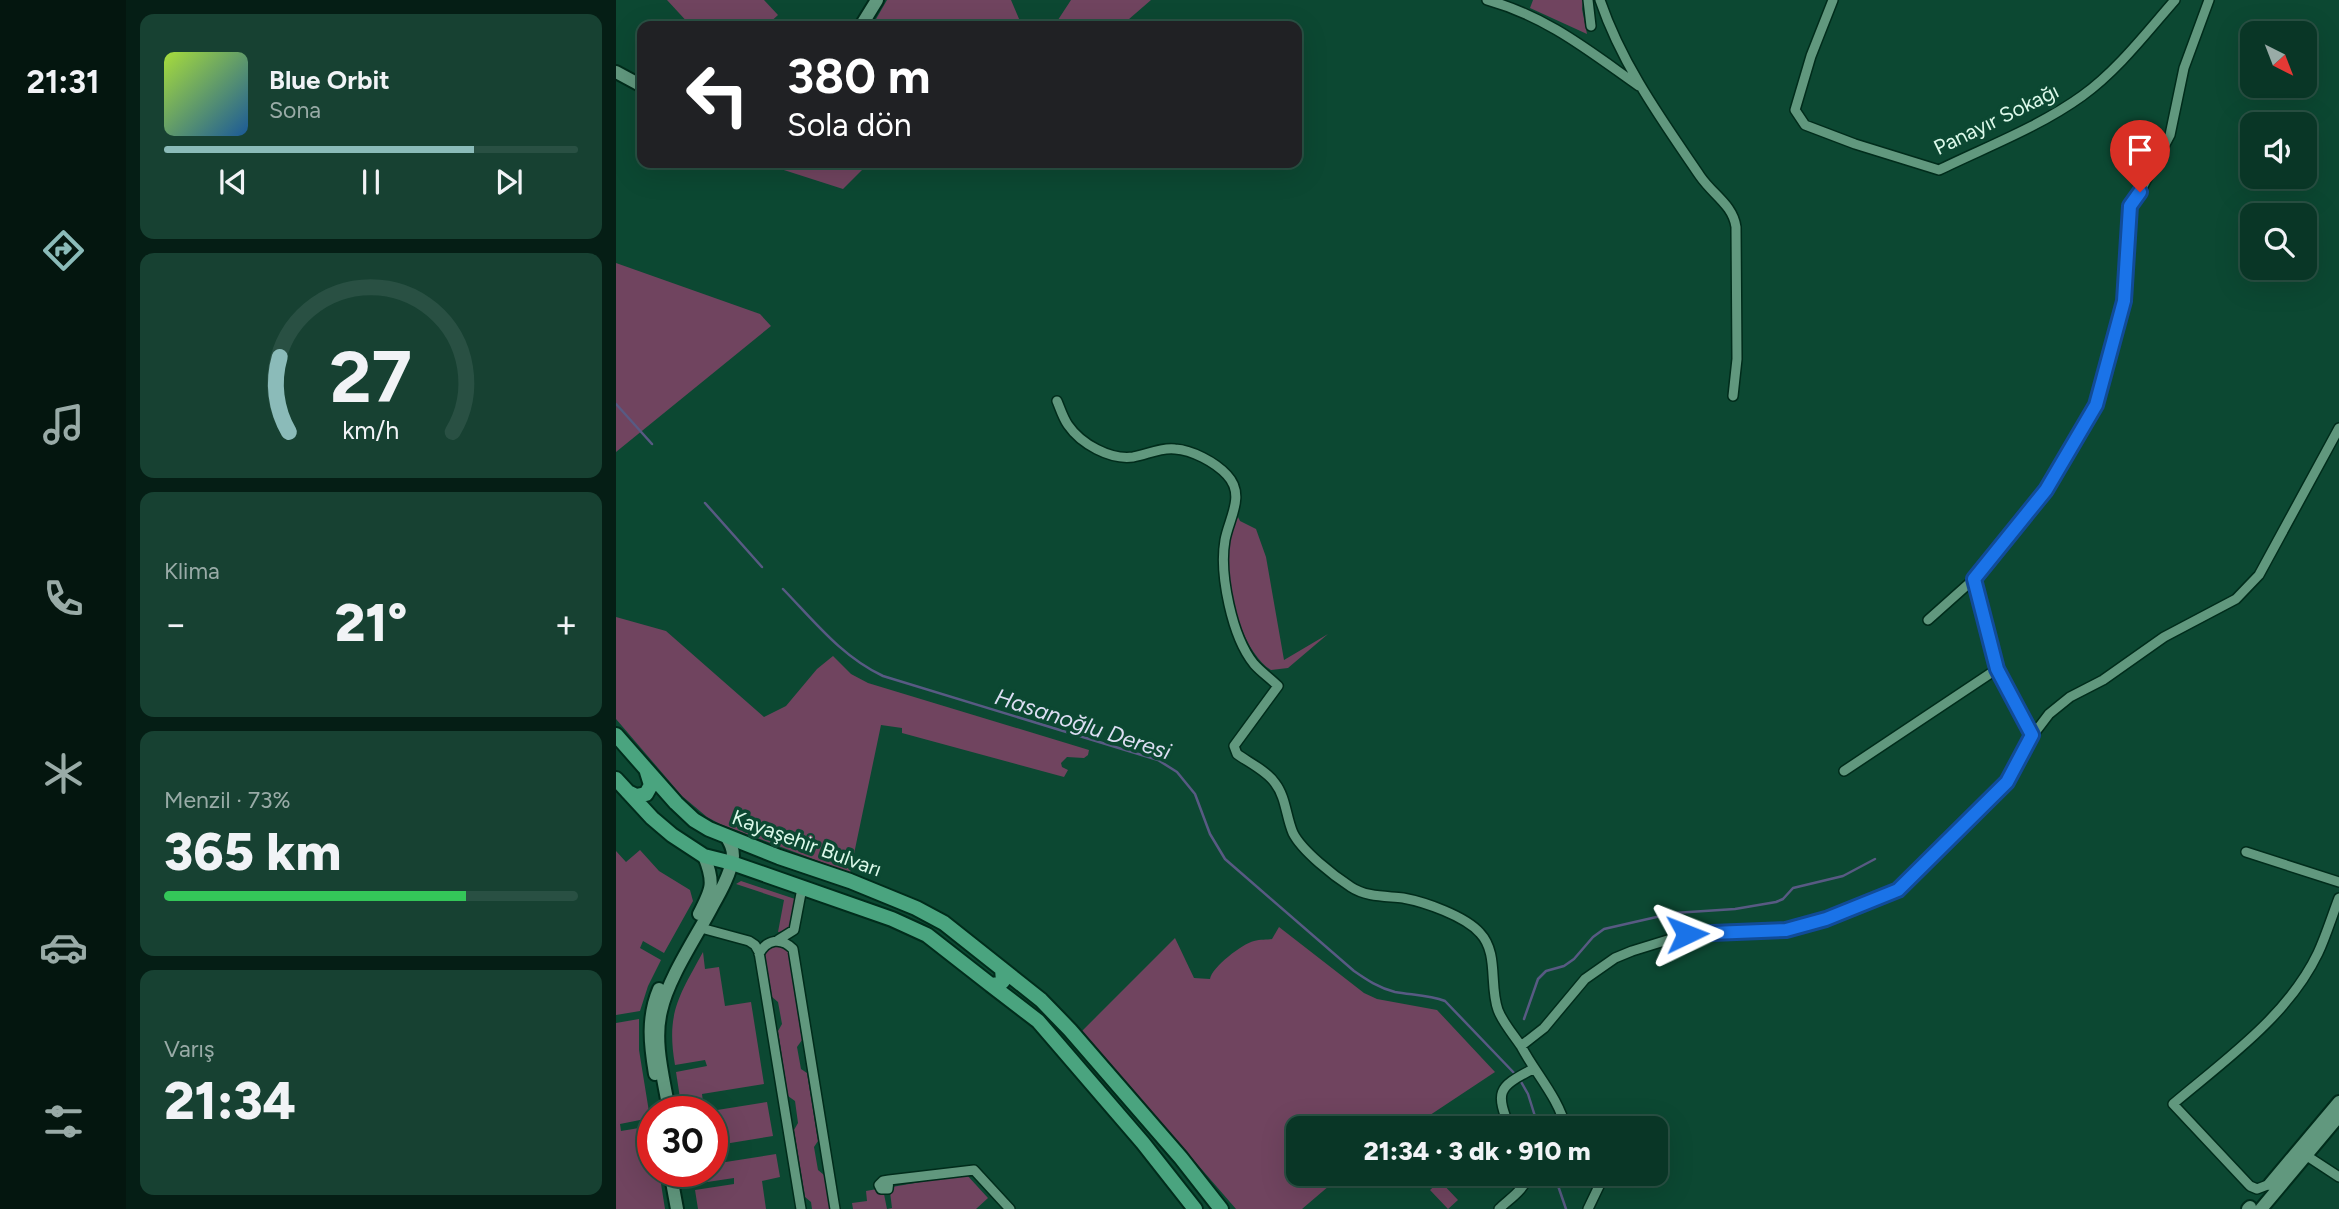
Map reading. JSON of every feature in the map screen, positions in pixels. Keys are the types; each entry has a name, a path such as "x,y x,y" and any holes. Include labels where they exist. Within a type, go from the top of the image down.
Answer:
{"main road":[{"name":"Kayaşehir Bulvarı","path":"616,735 684,811 709,830 850,881 916,908 944,923 1041,1000 1181,1158 1221,1209"},
{"path":"628,792 636,796 643,795 650,789 651,780 642,764"},
{"name":"Kayaşehir Bulvarı","path":"616,779 660,826 704,856 732,863 892,919 927,935 1038,1021 1143,1143 1195,1209"},
{"path":"991,985 1003,981 1002,969"}],"street":[{"path":"864,21 877,0"},
{"path":"1487,0 1540,19 1571,37 1640,87"},
{"path":"1588,0 1591,26"},
{"path":"1600,0 1610,30 1640,87 1704,182 1734,213 1737,227 1737,359 1733,396"},
{"name":"Panayır Sokağı","path":"1833,0 1811,56 1795,110 1805,125 1938,170 2056,113 2084,95 2122,60 2175,0"},
{"path":"1928,620 1974,579 2046,490 2096,405 2124,301 2130,206 2170,135 2184,68 2209,0"},
{"path":"616,72 637,83"},
{"path":"1057,401 1068,425 1103,452 1118,458 1174,449 1195,454 1227,474 1234,484 1237,497 1225,541 1225,584 1230,605 1247,653 1278,685 1234,746 1237,754 1275,782 1287,810 1292,831 1302,847 1352,888 1364,893 1420,901 1470,925 1480,933 1486,942 1491,960 1497,1008 1521,1046 1529,1071 1553,1098 1561,1116"},
{"path":"1521,1046 1550,1022 1586,979 1615,958 1687,934 1786,930 1826,919 1898,890 2007,782 2032,735 2049,714 2070,697 2103,680 2164,637 2236,599 2259,575 2339,428"},
{"path":"1974,579 1997,669 2032,735"},
{"path":"1844,771 1997,669"},
{"path":"667,1096 659,1047 659,1016 668,988 722,890 732,863 732,845 726,836"},
{"path":"2246,852 2339,882"},
{"path":"659,1096 650,1040 651,1014 661,984 710,892 712,876 704,856"},
{"path":"759,954 766,945 794,930 802,888"},
{"path":"2339,898 2318,954 2285,1001 2245,1042 2173,1104 2250,1186 2260,1189 2270,1184 2339,1116"},
{"path":"701,928 749,941 755,945 759,954 801,1209"},
{"path":"777,940 793,948 835,1209"},
{"path":"1506,1116 1500,1099 1501,1093 1509,1084 1529,1071"},
{"path":"2260,1207 2339,1102"},
{"path":"2303,1153 2339,1177"},
{"path":"889,1180 974,1170 1010,1209"},
{"path":"1499,1209 1522,1186"},
{"path":"1588,1209 1599,1186"},
{"path":"677,1187 685,1209"},
{"path":"677,1209 678,1187"},
{"path":"1508,1201 1516,1209"}],"shaded area":[{"path":"667,0 764,0 778,15 771,21 686,21"},
{"path":"887,0 1011,0 1020,21 875,21"},
{"path":"1071,0 1151,0 1127,21 1057,21"},
{"path":"1533,0 1583,0 1587,34 1530,8"},
{"path":"778,168 864,168 843,189"},
{"path":"616,263 760,314 771,326 616,452"},
{"path":"1238,517 1240,521 1256,529 1266,557 1284,660 1328,634 1288,668 1271,670 1258,658 1239,621 1232,598 1228,553 1231,533"},
{"path":"616,617 666,631 764,717 786,706 817,669 833,656 851,674 868,683 1089,750 1088,755 1084,758 1067,757 1061,763 1062,767 1068,770 1064,777 902,733 902,728 881,725 850,873 720,824 682,796 616,719"},
{"path":"640,850 659,871 690,890 693,901 664,953 643,941 640,948 661,960 648,986 640,1011 616,1015 616,851 626,862"},
{"path":"741,881 795,899 789,931 778,932 784,900 736,884"},
{"path":"1279,927 1364,993 1377,999 1437,1010 1495,1072 1429,1116 1286,1116 1286,1186 1329,1186 1302,1209 1236,1209 1082,1031 1175,938 1194,978 1210,979 1216,968 1235,951 1254,941 1272,939"},
{"path":"775,946 788,951 802,1040 797,1047 801,1069 807,1073 818,1141 814,1147 818,1170 824,1175 830,1209 812,1209 811,1202 805,1197 794,1130 798,1123 795,1101 788,1096 778,1031 782,1024 778,1002 772,997 765,955"},
{"path":"703,952 705,969 719,967 725,1006 751,1002 764,1084 702,1096 680,1096 676,1072 707,1066 705,1060 675,1065 672,1032 681,993"},
{"path":"639,1019 639,1050 646,1096 637,1096 637,1121 620,1124 621,1131 637,1128 637,1187 662,1187 665,1209 616,1209 616,1023"},
{"path":"767,1102 773,1136 728,1143 728,1108"},
{"path":"776,1154 780,1177 762,1181 766,1209 698,1209 695,1190 734,1184 734,1178 728,1179 728,1162"},
{"path":"966,1174 988,1198 976,1209 887,1209 892,1208 892,1187"},
{"path":"1434,1186 1445,1186 1458,1200 1448,1209 1430,1190"},
{"path":"877,1189 884,1194 887,1209 853,1209 852,1203 867,1201 866,1191"}],"waterway":[{"name":"Hasanoğlu Deresi","path":"616,404 652,444"},
{"name":"Hasanoğlu Deresi","path":"705,503 762,567"},
{"name":"Hasanoğlu Deresi","path":"783,589 842,649 883,676 1158,760 1177,772 1195,794 1210,834 1225,859 1364,978 1395,992 1445,1001 1516,1075"},
{"path":"1524,1019 1538,979 1546,971 1564,966 1574,959 1593,937 1604,929 1674,913 1735,909 1776,902 1783,899 1793,888 1843,876 1875,859"},
{"name":"Hasanoğlu Deresi","path":"1520,1080 1535,1116"},
{"name":"Hasanoğlu Deresi","path":"1558,1186 1566,1209"}],"route":[{"path":"1687,934 1786,930 1826,919 1898,890 2007,782 2032,735 1997,669 1974,579 2046,490 2096,405 2124,301 2130,206 2140,192"}]}
